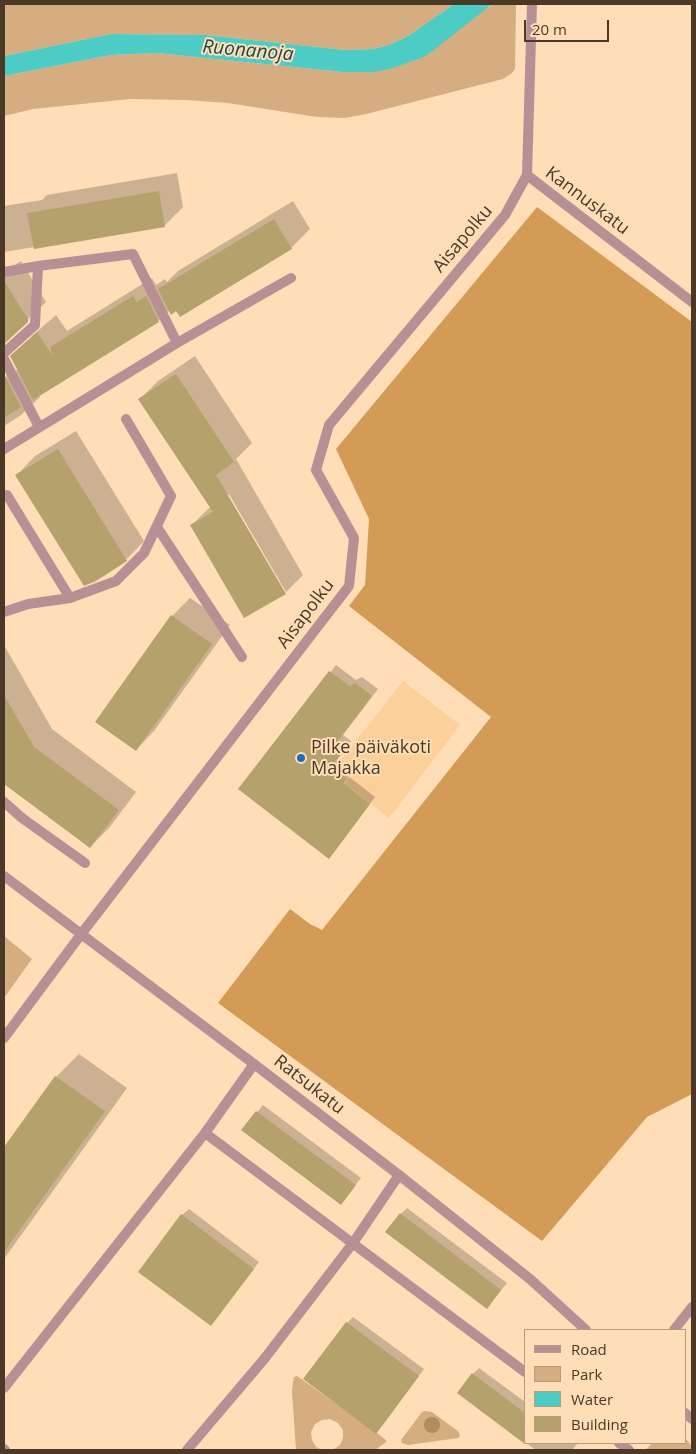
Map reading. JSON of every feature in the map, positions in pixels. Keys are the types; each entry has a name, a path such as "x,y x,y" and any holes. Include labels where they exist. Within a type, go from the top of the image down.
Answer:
{"street":[{"name":"Kannuskatu","path":"532,4 527,175 692,302"},
{"name":"Aisapolku","path":"4,1038 349,586 354,538 316,470 329,425 505,215 527,175"},
{"path":"4,272 133,254 176,343"},
{"path":"4,353 35,325 38,266"},
{"path":"4,449 176,343 291,278"},
{"path":"4,358 39,427"},
{"path":"4,612 28,604 70,598 116,581 144,553 171,496 126,419"},
{"path":"7,495 70,598"},
{"path":"157,527 242,657"},
{"path":"4,802 22,818 85,863"},
{"name":"Ratsukatu","path":"4,876 399,1176 530,1279 585,1329"},
{"path":"4,1388 205,1133 254,1064"},
{"path":"205,1133 524,1371"},
{"path":"187,1450 265,1358 352,1243 399,1176"},
{"path":"675,1329 692,1307"}],"shaded area":[{"path":"537,207 692,322 692,1094 647,1117 542,1241 218,1003 290,909 310,924 322,930 491,717 349,606 365,585 369,519 336,449"},
{"path":"403,681 460,725 389,818 345,784 351,776 337,765"}],"green space":[{"path":"4,4 454,4 408,36 389,45 373,49 345,50 205,35 111,34 4,56"},
{"path":"490,4 516,4 515,69 512,73 503,79 366,114 345,118 317,117 228,103 130,99 33,109 4,116 4,76 111,55 157,53 343,72 374,71 491,6"},
{"path":"4,936 32,959 4,998"},
{"path":"297,1376 377,1433 386,1442 375,1450 333,1450 340,1445 343,1438 343,1430 338,1423 330,1419 322,1420 315,1424 311,1432 312,1440 316,1447 323,1450 296,1450 292,1392 294,1377"},
{"path":"422,1412 432,1412 459,1432 460,1436 458,1438 408,1445 402,1443 401,1440"},
{"path":"686,1439 692,1446 692,1450 646,1450 651,1444 686,1444"}],"water":[{"name":"Ruonanoja","path":"454,4 491,5 426,56 393,68 374,72 343,72 157,53 111,55 4,76 4,56 111,34 205,35 345,50 373,49 389,45 408,36"}],"building":[{"path":"159,191 165,227 34,249 27,213"},
{"path":"274,219 292,249 180,317 176,311 171,315 158,289"},
{"path":"4,281 28,319 28,322 4,344"},
{"path":"133,296 137,302 146,296 159,322 33,400 10,356 37,332 52,355 50,347"},
{"path":"4,374 21,407 4,418"},
{"path":"176,374 234,462 216,475 286,594 244,618 190,525 213,512 138,399"},
{"path":"58,449 127,561 96,581 84,586 15,475"},
{"path":"171,615 212,644 136,751 95,722"},
{"name":"Pilke päiväkoti Majakka","path":"329,671 350,686 355,683 372,696 337,742 346,748 331,767 347,779 343,783 370,804 329,859 238,789"},
{"path":"4,695 34,747 119,810 90,848 4,784"},
{"path":"55,1076 105,1111 4,1252 4,1147"},
{"path":"256,1111 356,1185 341,1205 241,1130"},
{"path":"400,1213 501,1290 487,1309 385,1232"},
{"path":"181,1214 254,1269 211,1326 138,1272"},
{"path":"346,1322 419,1376 376,1434 303,1379"},
{"path":"472,1373 524,1412 524,1443 457,1393"}],"place":[{"name":"Pilke päiväkoti Majakka","path":"301,758"}]}
